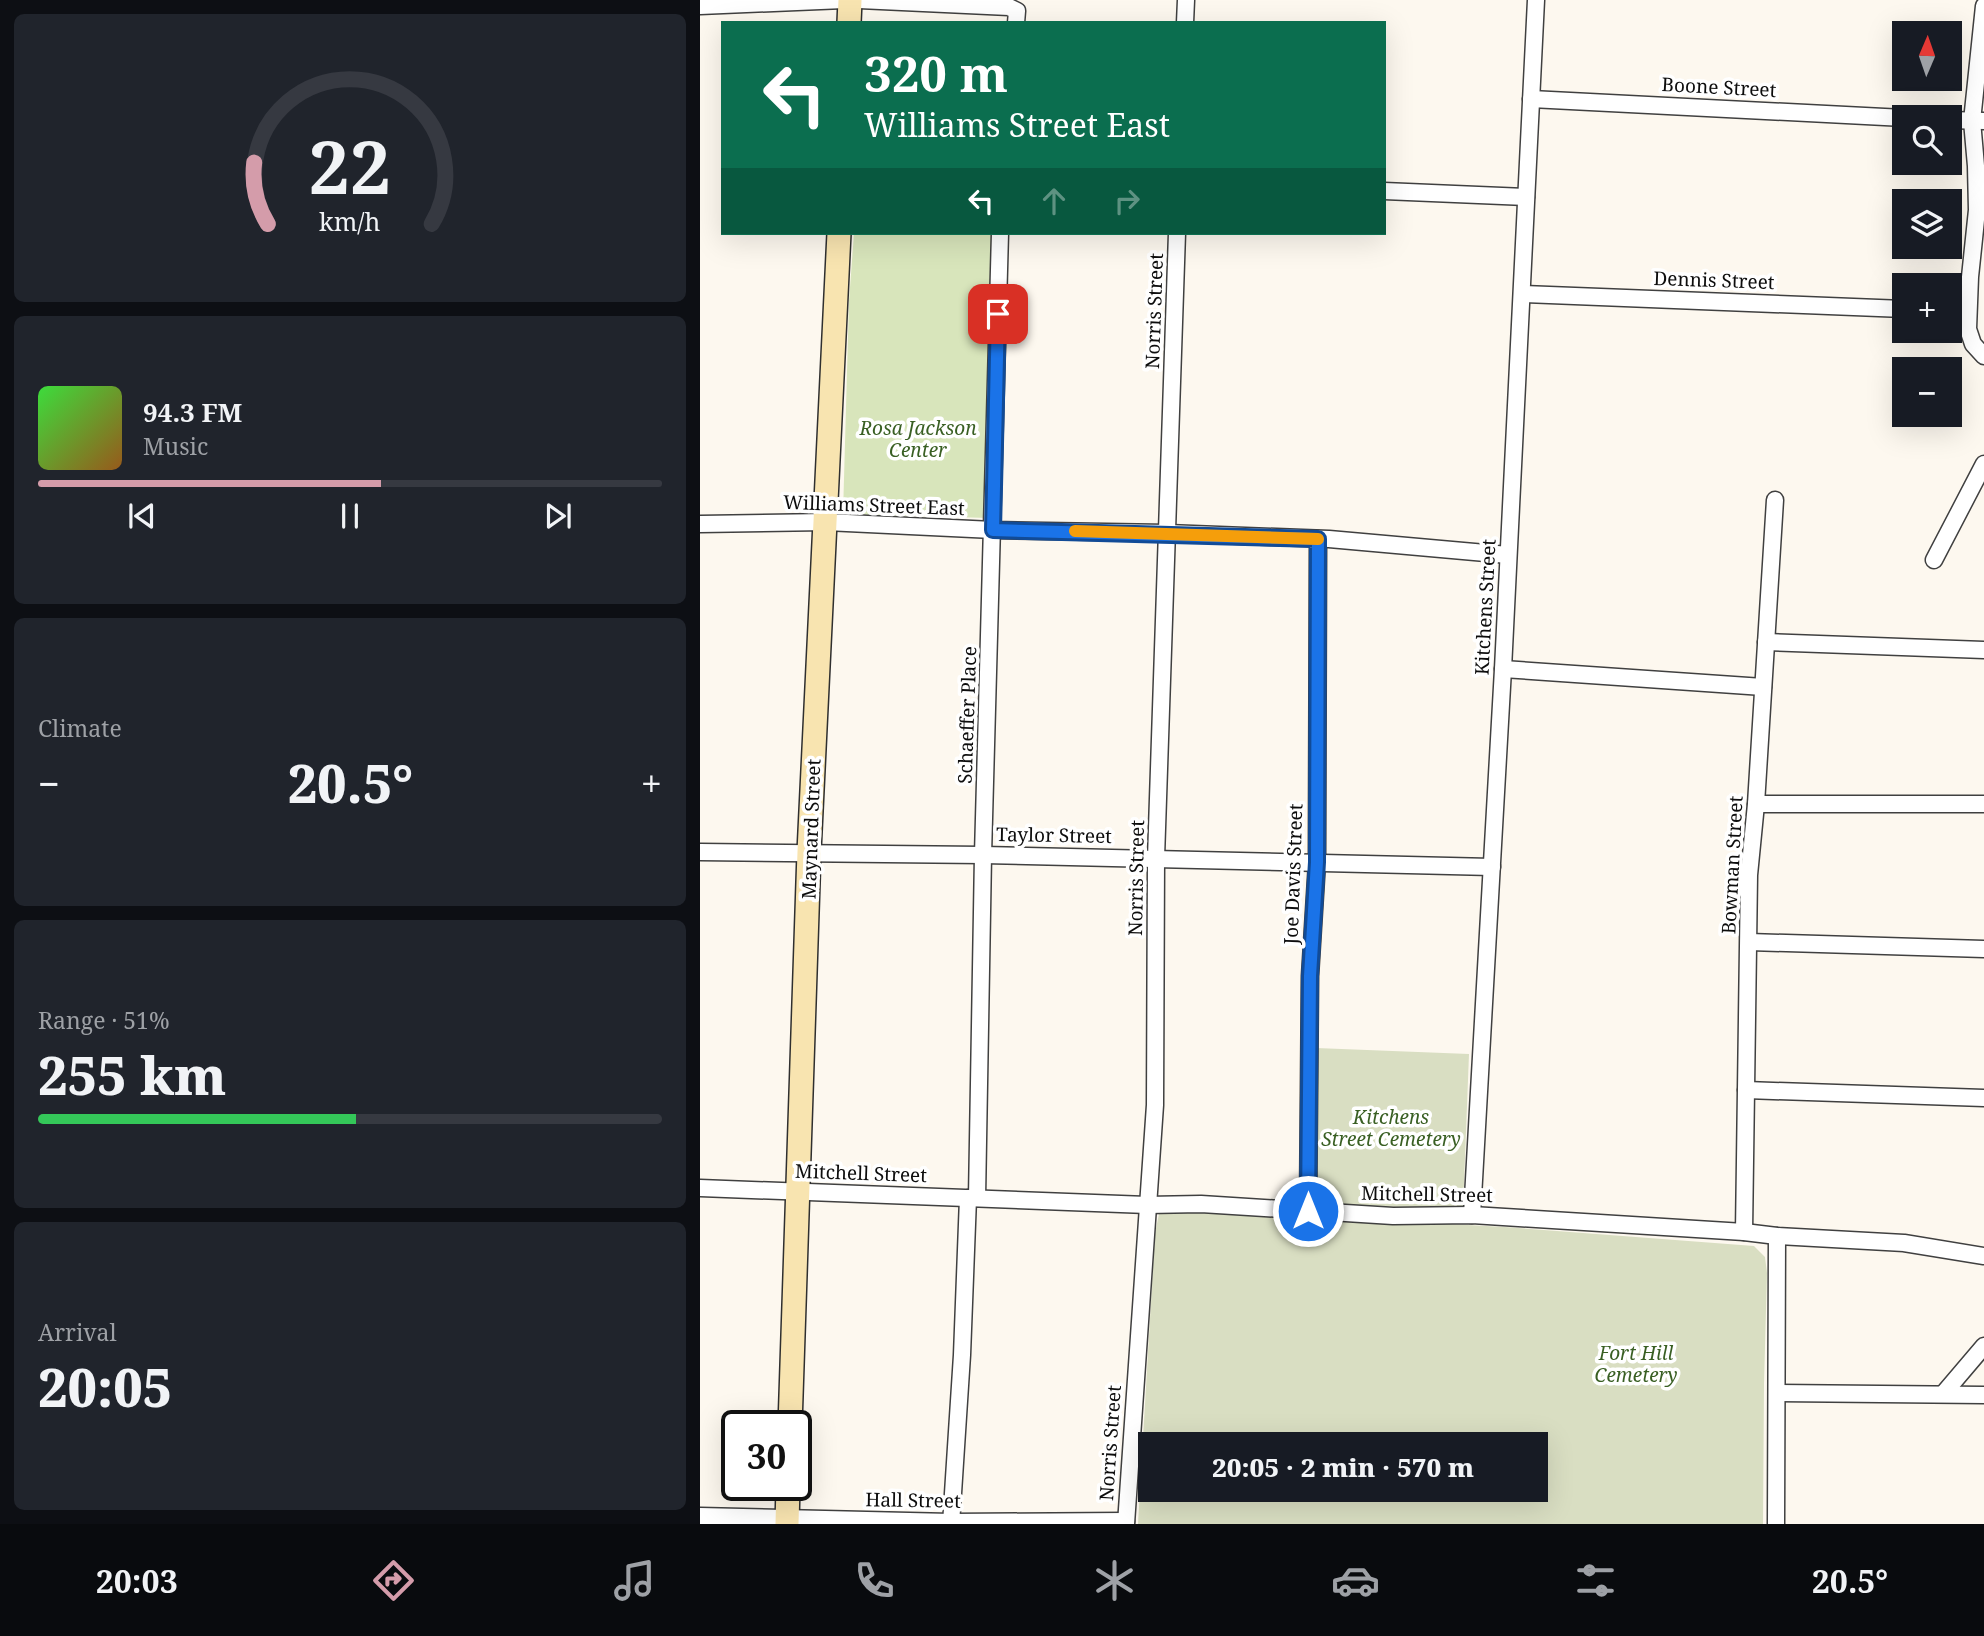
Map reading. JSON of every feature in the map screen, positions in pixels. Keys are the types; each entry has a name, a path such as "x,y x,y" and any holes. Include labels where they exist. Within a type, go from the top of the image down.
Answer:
{"street":[{"path":"700,6 844,0"},
{"path":"849,21 850,0"},
{"path":"859,0 1009,7 1017,11 1016,21"},
{"path":"1185,21 1186,0"},
{"name":"Kitchens Street","path":"1472,1216 1503,669 1536,0"},
{"path":"1984,6 1976,166 1977,210 1968,311 1968,329 1973,344 1984,356"},
{"name":"Boone Street","path":"1531,99 1892,117"},
{"path":"1386,191 1526,197"},
{"name":"Maynard Street","path":"791,1410 809,852 839,235"},
{"name":"Schaeffer Place","path":"951,1523 973,1198 1000,235"},
{"name":"Norris Street","path":"1126,1523 1155,1105 1156,858 1177,235"},
{"name":"Dennis Street","path":"1522,294 1892,309"},
{"path":"1962,311 1968,311"},
{"path":"1934,560 1984,464"},
{"name":"Bowman Street","path":"1744,1232 1749,874 1756,804 1775,500"},
{"name":"Williams Street East","path":"700,524 826,522 993,530 1167,533 1318,539 1508,555"},
{"name":"Joe Davis Street","path":"1308,1211 1310,976 1317,862 1318,539"},
{"path":"1766,642 1984,650"},
{"path":"1503,669 1763,687"},
{"path":"1756,804 1984,804"},
{"name":"Taylor Street","path":"700,852 1156,858 1492,867"},
{"path":"1749,942 1984,949"},
{"path":"1746,1090 1984,1098"},
{"name":"Mitchell Street","path":"700,1188 1147,1205 1201,1204 1393,1216 1472,1216 1904,1243 1984,1256"},
{"path":"1776,1524 1777,1236"},
{"path":"1944,1393 1984,1346"},
{"path":"1777,1393 1984,1395"},
{"path":"787,1522 788,1501"},
{"name":"Hall Street","path":"700,1516 787,1522 1126,1523"}],"green space":[{"name":"Rosa Jackson Center","path":"854,235 995,235 989,518 843,514 849,301"},
{"name":"Kitchens Street Cemetery","path":"1316,1048 1469,1054 1463,1209 1352,1210 1317,1203"},
{"name":"Fort Hill Cemetery","path":"1203,1211 1505,1227 1754,1246 1765,1257 1767,1273 1763,1524 1138,1524 1139,1502 1548,1502 1548,1432 1143,1432 1155,1233 1159,1214"}],"slow traffic":[{"path":"1075,531 1318,539"}],"route":[{"path":"998,314 993,530 1318,539 1317,862 1310,976 1308,1211"}]}
